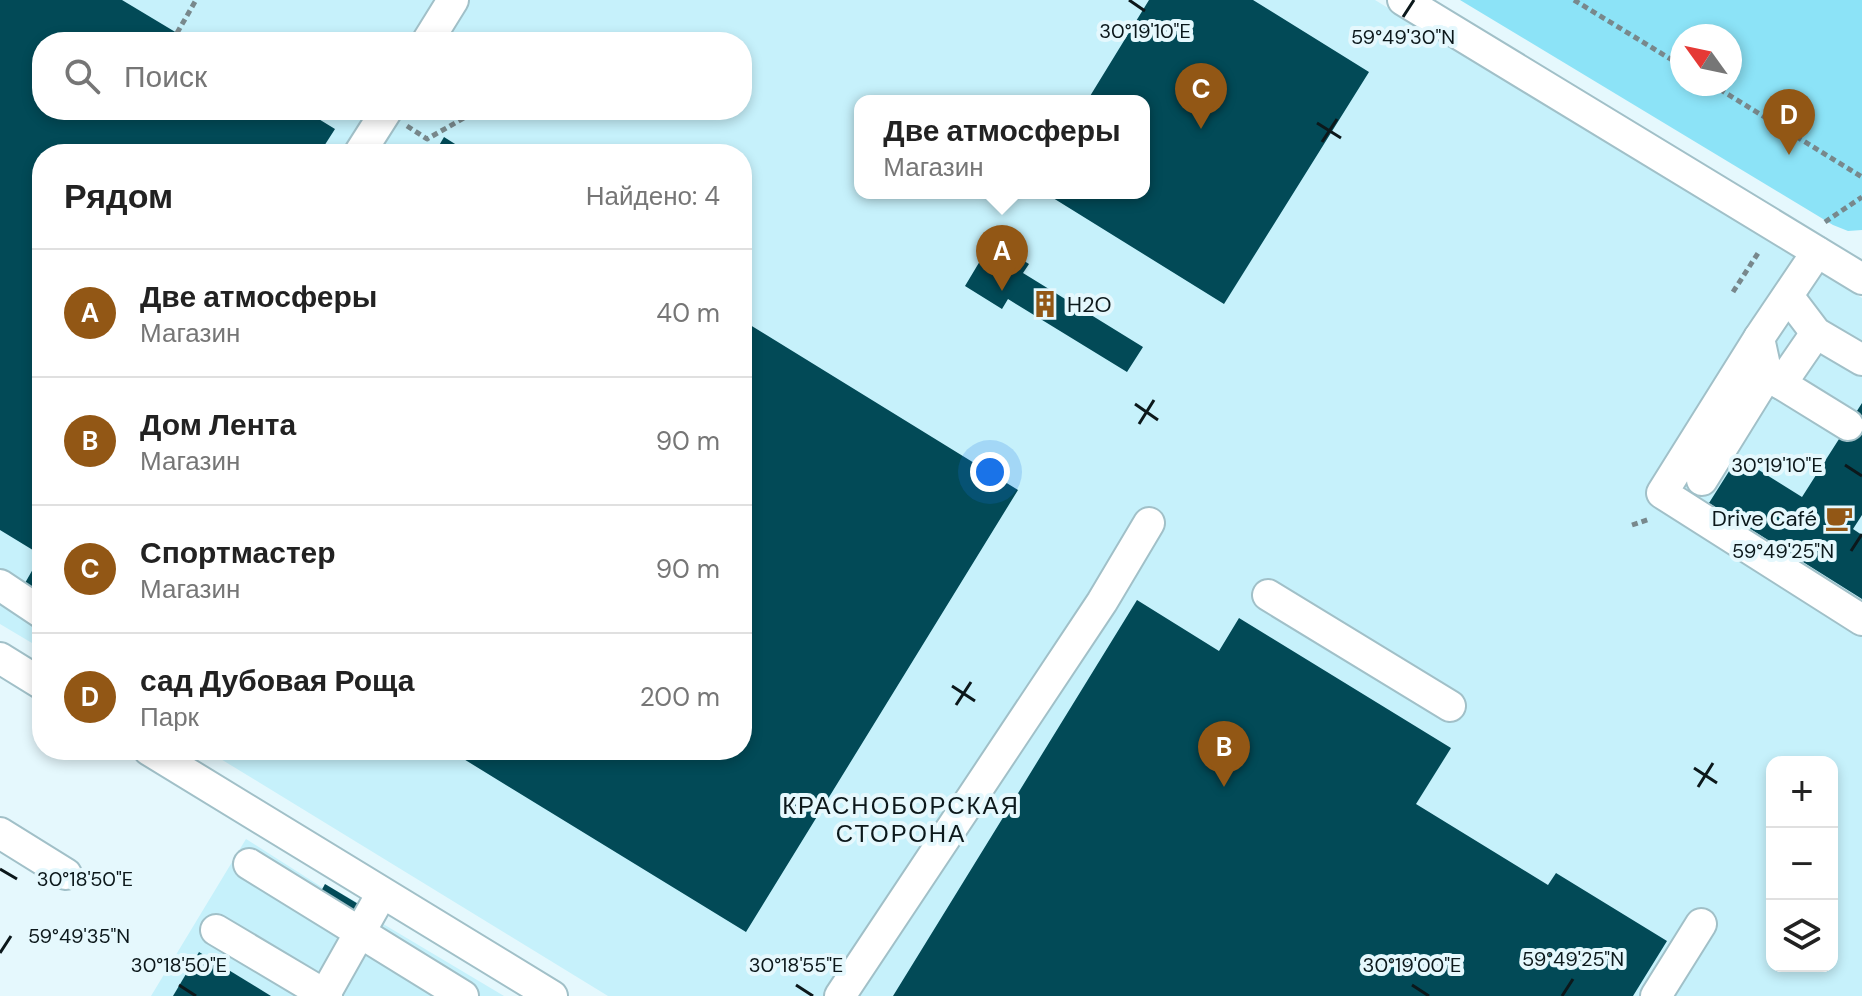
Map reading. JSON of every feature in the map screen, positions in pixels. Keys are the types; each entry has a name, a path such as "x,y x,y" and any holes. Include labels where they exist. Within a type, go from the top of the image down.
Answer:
{"street":[{"path":"433,32 453,0"},
{"path":"1403,0 1819,239 1862,279"},
{"path":"365,144 380,120"},
{"path":"1819,239 1788,296 1662,493 1862,620"},
{"path":"1788,296 1816,333 1862,360"},
{"path":"1702,480 1774,379 1816,333"},
{"path":"1759,338 1774,379 1848,425"},
{"path":"840,996 1102,602 1149,523"},
{"path":"0,585 32,606"},
{"path":"1268,595 1450,706"},
{"path":"0,658 32,674"},
{"path":"165,760 552,996"},
{"path":"0,833 66,874"},
{"path":"249,864 463,996"},
{"path":"216,930 325,996 382,893"},
{"path":"1656,996 1701,924"}],"path":[{"path":"178,32 196,0"},
{"path":"1574,0 1670,59"},
{"path":"1730,96 1862,177"},
{"path":"399,120 427,139 460,120"},
{"path":"1819,239 1862,197"}],"shaded area":[{"path":"0,0 1375,0 1862,298 1862,996 608,996 222,760 752,760 752,144 32,144 32,643 0,624"},
{"path":"1460,0 1862,0 1862,230 1848,231 1833,225"},
{"path":"246,839 323,888 325,884 358,903 358,909 504,996 151,996"}],"building":[{"path":"0,0 122,0 175,32 32,32 32,120 320,120 335,129 325,144 32,144 32,550 0,530"},
{"path":"1149,0 1253,0 1369,72 1224,304 1055,199 1150,199 1150,95 1091,95"},
{"path":"444,137 455,144 440,144"},
{"name":"H2O","path":"992,241 1029,264 1023,273 1143,347 1127,372 1008,299 1002,309 965,286"},
{"path":"752,326 1018,490 746,932 465,760 752,760"},
{"path":"1862,403 1862,515 1853,529 1862,535 1862,599 1709,503 1738,457 1802,497"},
{"path":"32,571 32,596 21,590"},
{"path":"1137,600 1219,651 1239,618 1451,748 1416,804 1548,885 1556,873 1667,941 1633,996 893,996"},
{"path":"325,884 360,905 354,916 319,895"},
{"path":"199,952 222,966 271,996 173,996"}],"place":[{"name":"Спортмастер","path":"1201,129"},
{"name":"сад Дубовая Роща","path":"1789,155"},
{"name":"Две атмосферы","path":"1002,291"},
{"name":"H2O","path":"1045,304"},
{"name":"Drive Café","path":"1839,518"},
{"name":"Дом Лента","path":"1224,787"}],"district":[{"name":"КРАСНОБОРСКАЯ СТОРОНА","path":"901,820"}]}
